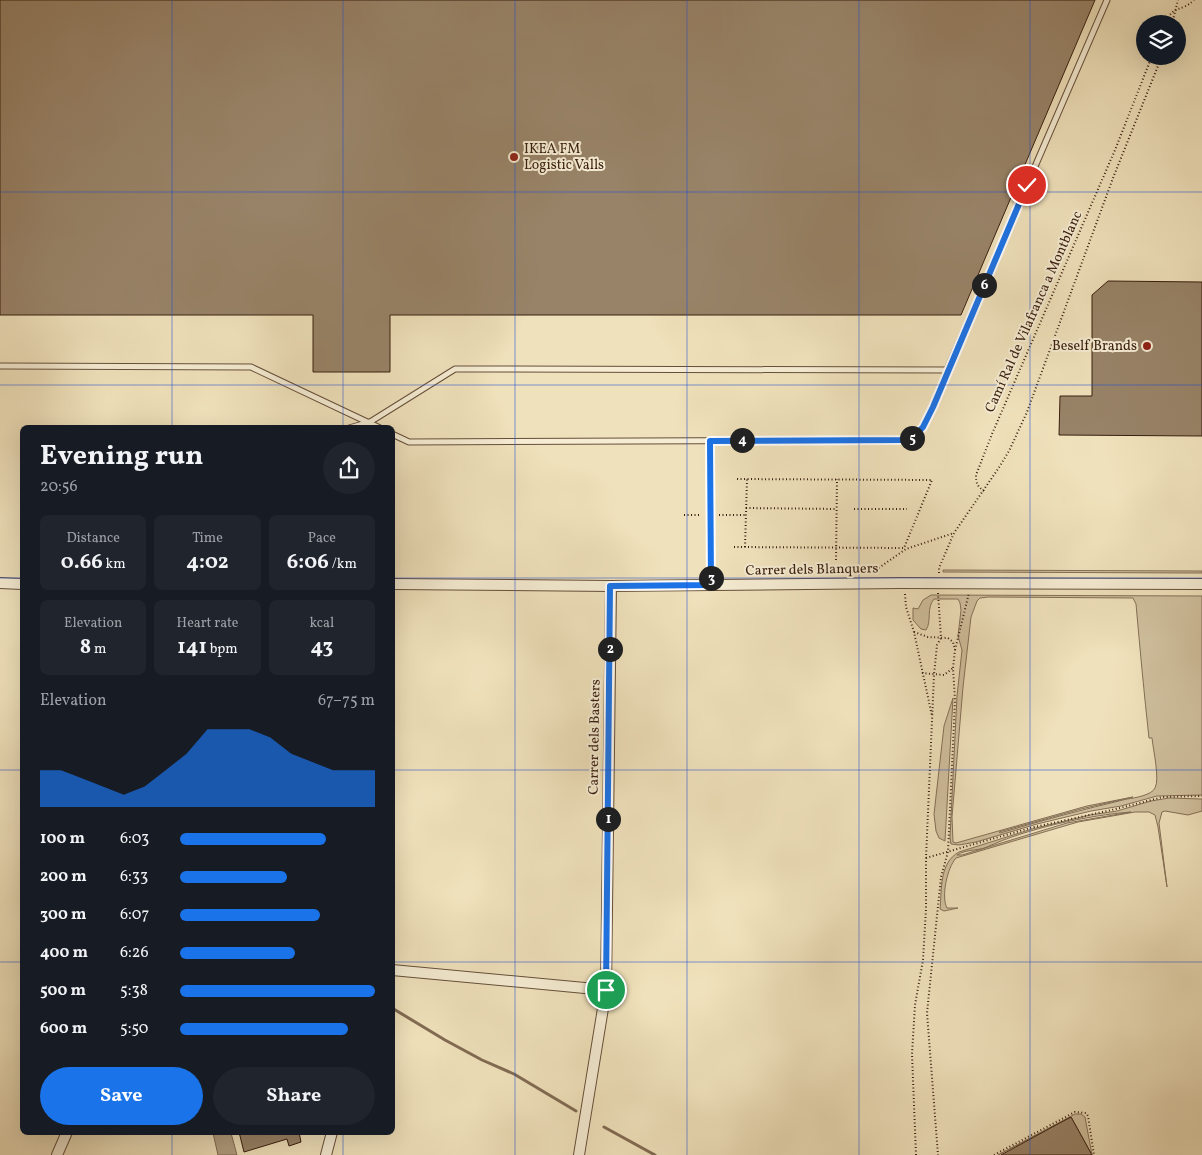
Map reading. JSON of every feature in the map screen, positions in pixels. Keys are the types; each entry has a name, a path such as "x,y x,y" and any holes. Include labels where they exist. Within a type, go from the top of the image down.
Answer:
{"street":[{"name":"Carrer dels Blanquers","path":"395,584 610,586 863,583 1202,584"},
{"path":"0,584 20,584"},
{"name":"Carrer dels Basters","path":"579,1155 606,990 610,586"},
{"path":"395,970 606,990"},
{"path":"57,1155 66,1135"},
{"path":"326,1155 331,1135"}],"lane":[{"path":"395,435 409,442 900,440 913,438 923,427 1107,0"},
{"path":"0,366 251,367 370,425 455,369 947,370"},
{"path":"710,441 711,585"}],"path":[{"path":"1174,15 1178,0"},
{"path":"1169,15 1176,9 1188,6 1194,0"},
{"name":"Camí Ral de Vilafranca a Montblanc","path":"984,491 976,482 976,474 985,450 1115,150 1148,65"},
{"path":"935,568 939,568 954,533 984,491 1009,451 1027,412 1106,197 1158,65"},
{"path":"734,547 904,548 932,480 737,479"},
{"path":"746,547 747,479"},
{"path":"836,560 837,479"},
{"path":"746,508 836,508"},
{"path":"854,509 907,509"},
{"path":"684,515 701,515"},
{"path":"719,515 746,515"},
{"path":"863,583 874,570 906,549 954,533"},
{"path":"905,583 906,607 914,632 932,718"},
{"path":"916,1155 912,1054 915,1005 923,960 926,908 926,858 934,675 937,645 941,638 938,596"},
{"path":"938,1155 927,1013 940,877 948,852 955,708 953,668 968,596"},
{"path":"914,632 928,637 948,638 953,642 956,650"},
{"path":"922,673 944,676 953,668"},
{"path":"926,858 1030,828 1163,797 1202,796"},
{"path":"994,1155 1071,1113 1082,1112 1088,1116 1094,1155"}],"shaded area":[{"path":"943,570 1202,571 1202,573 943,572"},
{"path":"931,595 1202,596 1202,795 1157,796 1121,806 1037,824 976,842 959,845 951,844 950,838 957,696 962,650 958,636 961,610 958,599 934,599 930,606 928,626 926,630 921,629 913,620 913,608 918,609 923,600","holes":["988,597 1133,598 1136,604 1149,738 1152,738 1156,764 1157,778 1155,788 1143,796 999,832 1081,809 1133,797 1087,806 956,843 953,842 952,817 963,687 971,617 977,601 980,598"]},
{"path":"953,698 945,841 939,838 936,831 934,814 944,726"},
{"path":"1169,798 1202,799 1202,811 1188,815 1162,812 1159,823 1167,887 1155,815 1149,812 1135,812 1078,822 956,858 948,875 945,903 947,908 958,908 944,911 940,909 945,870 948,863 959,852 1032,829 1090,815 1117,811","holes":["1131,812 1067,823 962,855 957,855 983,848 1020,834 1058,824 1096,816"]},
{"path":"1075,1114 1081,1114 1085,1117 1092,1155 1071,1117 998,1155"},
{"path":"213,1135 232,1135 237,1155 218,1155"}],"building":[{"name":"IKEA FM Logistic Valls","path":"0,0 1095,0 961,315 390,315 390,372 313,372 313,315 0,315"},
{"name":"Beself Brands","path":"1108,281 1202,282 1202,436 1059,435 1060,396 1092,396 1092,295"},
{"path":"1071,1117 1092,1155 1001,1155 1056,1125"},
{"path":"240,1135 300,1135 301,1142 289,1146 287,1139 244,1152"}],"waterway":[{"path":"395,1010 482,1060 514,1074 576,1111"},
{"path":"604,1127 655,1155"}],"place":[{"name":"IKEA FM Logistic Valls","path":"514,157"},
{"name":"Beself Brands","path":"1147,346"}],"route":[{"path":"606,990 610,586 711,585 710,441 900,440 913,438 923,427 933,407 947,370 1027,185"}]}
